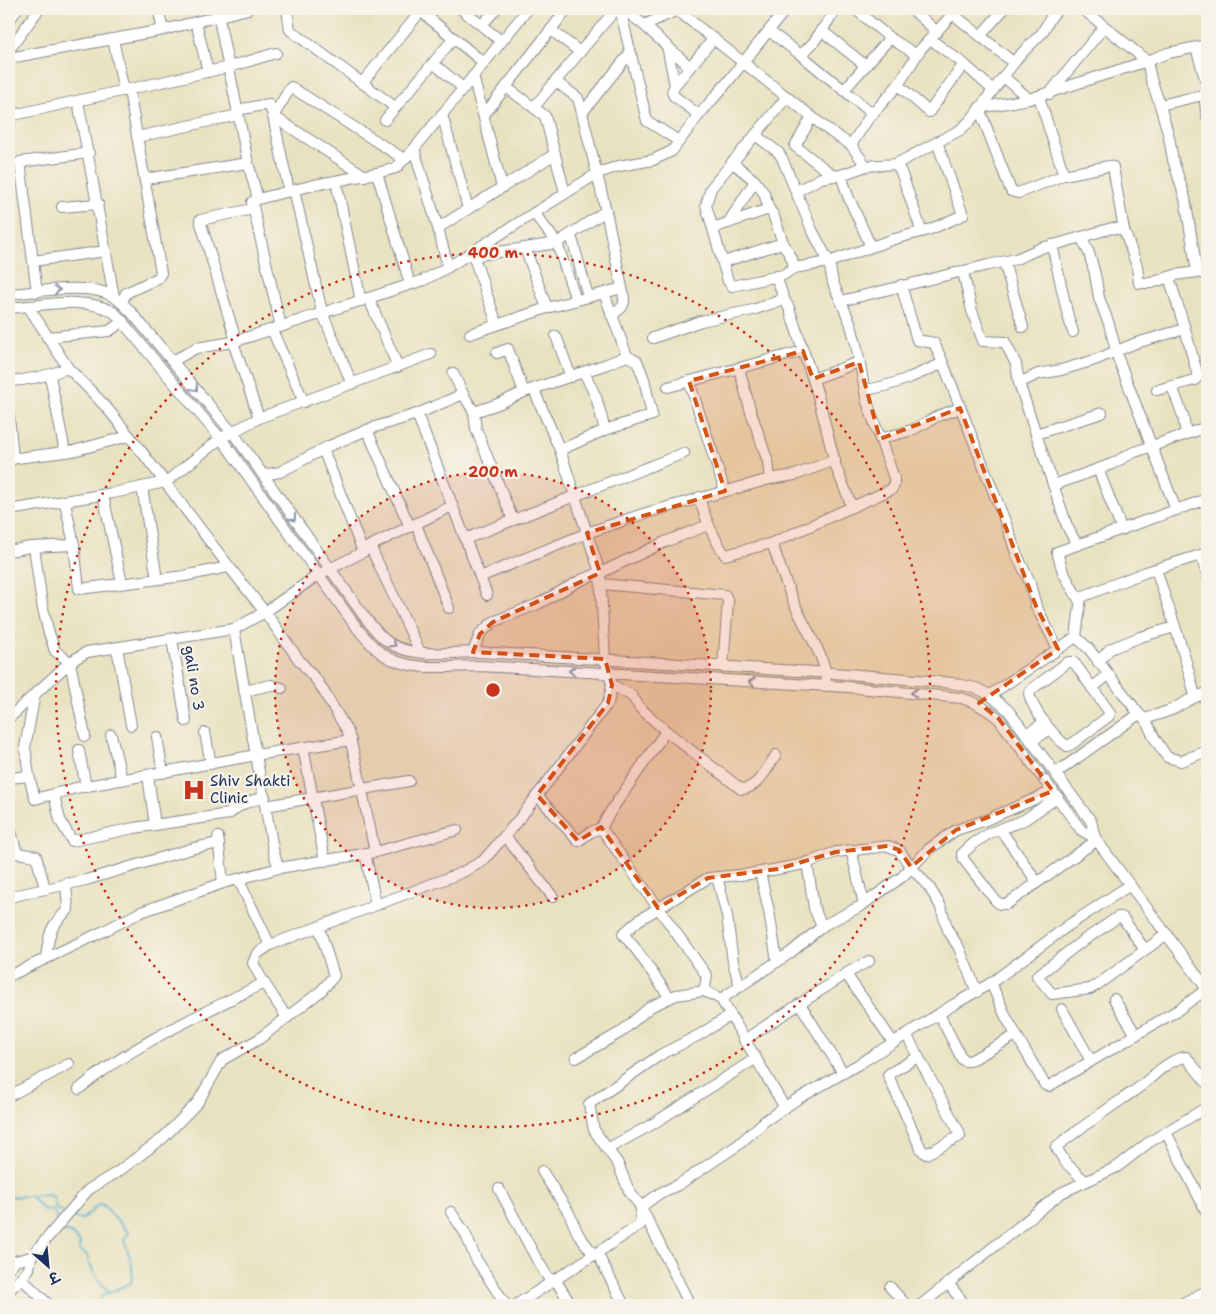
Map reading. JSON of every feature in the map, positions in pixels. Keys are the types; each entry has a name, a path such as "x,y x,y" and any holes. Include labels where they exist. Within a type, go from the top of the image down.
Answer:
{"street":[{"path":"9,21 17,9"},
{"path":"9,50 39,9"},
{"path":"158,9 163,30"},
{"path":"9,58 163,30 196,22 217,13 248,9"},
{"path":"287,9 290,30 395,107"},
{"path":"462,9 501,41"},
{"path":"482,25 496,9"},
{"path":"304,402 277,329 252,202 292,190 396,168 414,149 528,9"},
{"path":"484,116 567,9"},
{"path":"534,107 616,9"},
{"path":"622,9 644,25 690,67"},
{"path":"622,9 630,53 648,121 679,141"},
{"path":"644,25 679,9 812,117 851,145 866,166"},
{"path":"173,361 196,348 235,342 424,280 472,254 598,173 619,166 653,160 672,151 698,115 786,9"},
{"path":"801,55 813,43 838,9"},
{"path":"855,9 890,38 917,55"},
{"path":"913,9 934,36 994,90"},
{"path":"981,36 1004,9"},
{"path":"797,191 821,178 837,176 866,166 896,164 960,130 970,121 1014,63 1042,32 1058,9"},
{"path":"979,108 1011,191 1018,193 1064,175 1109,166 1113,168 1124,230 1131,246 1139,283 1151,283 1169,277 1202,273 1185,198 1147,61 1084,9"},
{"path":"362,83 420,10 484,62"},
{"path":"851,145 873,114 898,85 917,55 955,12 1014,63"},
{"path":"217,13 248,163 258,199"},
{"path":"196,22 208,72"},
{"path":"1039,97 1104,27"},
{"path":"551,30 580,52"},
{"path":"821,30 866,66"},
{"path":"769,31 873,114"},
{"path":"384,120 454,38"},
{"path":"698,115 674,96 672,92 675,85 714,38"},
{"path":"844,90 890,38"},
{"path":"113,39 137,137 161,273 158,278 126,293 118,300"},
{"path":"979,108 1039,97 1168,53 1207,45"},
{"path":"667,46 675,85"},
{"path":"1196,48 1207,85"},
{"path":"9,116 208,72 276,53"},
{"path":"582,113 630,53"},
{"path":"433,63 463,88"},
{"path":"898,85 929,112 964,64"},
{"path":"473,76 502,187"},
{"path":"1004,77 1039,97 1064,175"},
{"path":"555,82 578,98 598,173 625,302 622,307 611,314"},
{"path":"506,86 545,116 565,193"},
{"path":"273,116 290,87 404,159"},
{"path":"1160,105 1207,95 1205,102 1207,116"},
{"path":"787,97 711,188 706,205 728,281 732,286 783,275 794,268 829,262 922,232 963,215 937,142"},
{"path":"78,101 106,251 118,300"},
{"path":"137,137 269,104 322,312 352,384"},
{"path":"442,114 468,209"},
{"path":"273,116 365,176"},
{"path":"812,117 795,146 837,176 871,247"},
{"path":"699,497 708,525 725,555 772,544 892,489 894,485 887,457 870,411 850,322 833,283 829,262 812,230 797,191 778,152 755,135"},
{"path":"414,149 448,267"},
{"path":"38,292 20,162 89,153"},
{"path":"438,228 555,154"},
{"path":"732,162 756,182 764,192 794,268"},
{"path":"145,179 248,163"},
{"path":"896,164 902,172 922,232"},
{"path":"377,173 410,284"},
{"path":"336,181 365,300 398,367"},
{"path":"728,223 756,182"},
{"path":"62,207 98,204"},
{"path":"712,228 769,208"},
{"path":"253,209 200,220 259,418"},
{"path":"472,254 557,244 606,211"},
{"path":"534,213 557,244 576,300"},
{"path":"841,301 901,285 1016,260 1041,248 1112,228 1124,230"},
{"path":"571,235 588,296"},
{"path":"1081,236 1089,253 1116,350 1176,510"},
{"path":"723,262 783,243"},
{"path":"1052,245 1073,332"},
{"path":"525,248 547,308"},
{"path":"33,261 106,251"},
{"path":"472,254 498,324"},
{"path":"1004,262 1023,327"},
{"path":"963,272 972,311 983,341 1005,342 1016,364 1019,384 1067,526 1077,545"},
{"path":"776,276 813,379 844,491 852,507"},
{"path":"1157,390 1195,380 1198,376 1169,277"},
{"path":"901,285 917,340 934,343 943,363 1028,580 1036,606 1058,649"},
{"path":"470,334 547,308 622,288"},
{"path":"9,294 88,290 105,293 118,300 173,361 232,432 329,569 376,631 388,642 400,648 420,652 474,652 826,672 952,683 976,688 990,695 1008,710 1092,821 1096,839"},
{"path":"560,450 605,430 652,414 644,379 637,361 627,356 604,293"},
{"path":"653,338 701,322 761,308 784,299"},
{"path":"9,308 59,304 95,304 109,309 123,321 221,438 318,575 368,641 382,654 397,662 420,666 479,666 826,686 943,695 972,701 985,707 1000,719 1081,830 1096,839 1207,989 1178,1010 1047,1086 1006,1017 991,984"},
{"path":"28,306 68,368 114,416 130,436 228,567 265,612 299,660 318,682 348,732 362,790 376,904"},
{"path":"48,337 108,330 123,321"},
{"path":"1019,384 1038,374 1061,370 1095,360 1116,350 1185,329"},
{"path":"556,336 571,377"},
{"path":"287,1018 253,963 257,954 270,945 461,873 483,861 505,836 608,703 612,685 604,659 601,579 575,495 560,450 508,349 497,353"},
{"path":"668,388 803,351"},
{"path":"9,510 65,502 166,482 221,438 259,418 431,354"},
{"path":"474,412 627,356"},
{"path":"813,379 859,362"},
{"path":"865,390 882,388 902,382 943,363"},
{"path":"9,381 31,380 50,376 68,368"},
{"path":"739,368 768,462 770,479"},
{"path":"584,372 596,397 605,430"},
{"path":"453,373 474,412 476,429 503,500 513,520"},
{"path":"50,376 65,452"},
{"path":"689,381 725,490"},
{"path":"1172,386 1183,416 1186,434"},
{"path":"262,475 280,472 323,449 367,430 417,414 463,394"},
{"path":"880,439 912,430 938,416 960,408"},
{"path":"1036,434 1102,412"},
{"path":"417,414 487,595"},
{"path":"9,416 11,459 65,452 130,436"},
{"path":"1054,485 1112,464 1132,453 1207,427"},
{"path":"367,430 413,526 449,608"},
{"path":"323,449 367,549 420,652"},
{"path":"465,539 684,453"},
{"path":"480,577 587,534 646,513 725,490 795,475 835,460"},
{"path":"1098,469 1122,530"},
{"path":"142,487 157,579"},
{"path":"103,495 122,583"},
{"path":"1080,602 1063,572 1057,552 1207,499"},
{"path":"65,502 74,545 79,589 157,579 228,567"},
{"path":"9,718 70,662 87,652 234,629 265,612 318,575 452,506"},
{"path":"601,579 665,542 708,525"},
{"path":"772,544 795,606 818,649 826,672 826,686"},
{"path":"9,551 34,547 74,545"},
{"path":"34,547 42,604 52,644 55,651 70,662 85,736"},
{"path":"990,695 1076,637 1081,597 1156,569 1204,554 1207,575"},
{"path":"1156,569 1191,676 1195,697"},
{"path":"474,652 480,634 493,622 538,604 581,580 601,579 724,595 728,601 722,667"},
{"path":"1098,662 1110,649 1140,637 1175,627"},
{"path":"234,629 274,854 279,868"},
{"path":"1076,637 1089,649 1142,717 1167,757 1181,761 1207,751"},
{"name":"gali no 3","path":"172,639 186,721"},
{"path":"116,648 131,725"},
{"path":"1068,662 1073,662 1095,690 1108,710 1109,716 1067,746 1047,726 1030,699 1029,694 1032,689 1068,662"},
{"path":"1095,690 1110,678"},
{"path":"244,692 271,685 282,688"},
{"path":"612,685 632,696 640,708 666,731 741,789 753,786 776,756"},
{"path":"1056,774 1142,717 1171,710 1195,697 1207,693"},
{"path":"35,694 25,747 35,800 122,780 256,755 351,740"},
{"path":"1029,737 1047,726"},
{"path":"537,795 578,841 601,828 666,731"},
{"path":"205,733 211,764"},
{"path":"111,735 122,780"},
{"path":"157,737 164,773"},
{"path":"303,747 325,861"},
{"path":"78,750 86,787"},
{"path":"9,778 29,776"},
{"path":"148,776 155,826"},
{"path":"54,795 60,820 72,841 229,814 244,802 313,798 409,781"},
{"path":"1055,794 1024,820 990,833 962,854 964,860 996,901 1000,904 1007,904 1096,839"},
{"path":"721,999 777,962 822,927 864,904 902,877 929,849 956,830 1055,794"},
{"path":"9,825 17,853 36,856 45,888"},
{"path":"601,828 707,976 704,991"},
{"path":"1000,829 1037,882"},
{"path":"9,976 141,912 223,884 279,868 370,853 457,830"},
{"path":"505,836 553,897"},
{"path":"9,897 86,880 218,840 223,884"},
{"path":"670,998 623,934 639,920 708,878 760,872 807,862 836,852 888,846 899,850 929,887 940,905 948,930 959,948 977,992"},
{"path":"850,850 864,904"},
{"path":"807,862 814,908 822,927"},
{"path":"760,872 769,910 777,962"},
{"path":"717,877 728,924 733,962 740,987"},
{"path":"238,880 270,945"},
{"path":"46,958 49,932 56,921 68,910 66,884"},
{"path":"516,1305 640,1225 642,1206 660,1193 678,1185 738,1145 766,1120 991,984 1070,925 1130,885"},
{"path":"1145,950 1122,917 1118,917 1076,945 1037,976 1049,993 1052,994 1090,989 1145,950 1167,934"},
{"path":"9,1290 29,1269 32,1256 95,1184 119,1171 163,1138 198,1102 222,1060 259,1039 287,1018 321,991 334,976 319,927"},
{"path":"744,1040 869,961"},
{"path":"846,974 893,1042"},
{"path":"79,1089 102,1070 142,1046 264,982"},
{"path":"576,1058 621,1032 650,1008 676,995 704,991 721,999 785,1108"},
{"path":"1114,999 1136,1035"},
{"path":"800,1004 843,1073"},
{"path":"1062,1009 1090,1061"},
{"path":"939,1014 962,1059 966,1061 970,1061 1016,1035"},
{"path":"690,1305 642,1206 630,1190 618,1164 594,1130 589,1104 660,1055 699,1035 731,1015"},
{"path":"906,1034 960,1136 926,1154 921,1150 888,1075 918,1057"},
{"path":"1086,1181 1065,1162 1056,1147 1179,1058 1186,1057 1207,1083"},
{"path":"607,1150 651,1125 755,1059"},
{"path":"9,1096 69,1064"},
{"path":"921,1305 1061,1193 1117,1167 1148,1143 1207,1107"},
{"path":"1166,1132 1207,1212"},
{"path":"542,1172 569,1213 578,1234 595,1254 624,1305"},
{"path":"499,1190 536,1258 571,1305"},
{"path":"451,1212 465,1233 476,1259 506,1305"},
{"path":"9,1268 16,1261 32,1256"},
{"path":"21,1278 49,1305"},
{"path":"948,1283 965,1305"},
{"path":"890,1287 906,1305"},
{"path":"1179,1305 1207,1291"}],"highlighted area":[{"path":"803,351 813,379 859,362 880,439 960,408 1036,606 1058,649 979,703 999,719 1053,791 956,830 911,867 899,850 888,846 836,852 778,869 708,878 658,908 601,827 578,841 537,795 608,703 612,685 605,659 473,652 480,634 493,622 600,573 587,533 725,491 689,381"}],"waterway":[{"path":"9,1197 48,1195 54,1197 55,1208 63,1212"},
{"path":"31,1197 45,1211 50,1209 55,1213 57,1219"},
{"path":"71,1217 83,1219 99,1204 103,1205 129,1233 124,1240 132,1266 131,1283 101,1296 101,1302 108,1303 108,1305"},
{"path":"60,1228 71,1233 80,1242 79,1250 87,1255 95,1275 109,1292"}],"place":[{"name":"Shiv Shakti Clinic","path":"194,790"}]}
